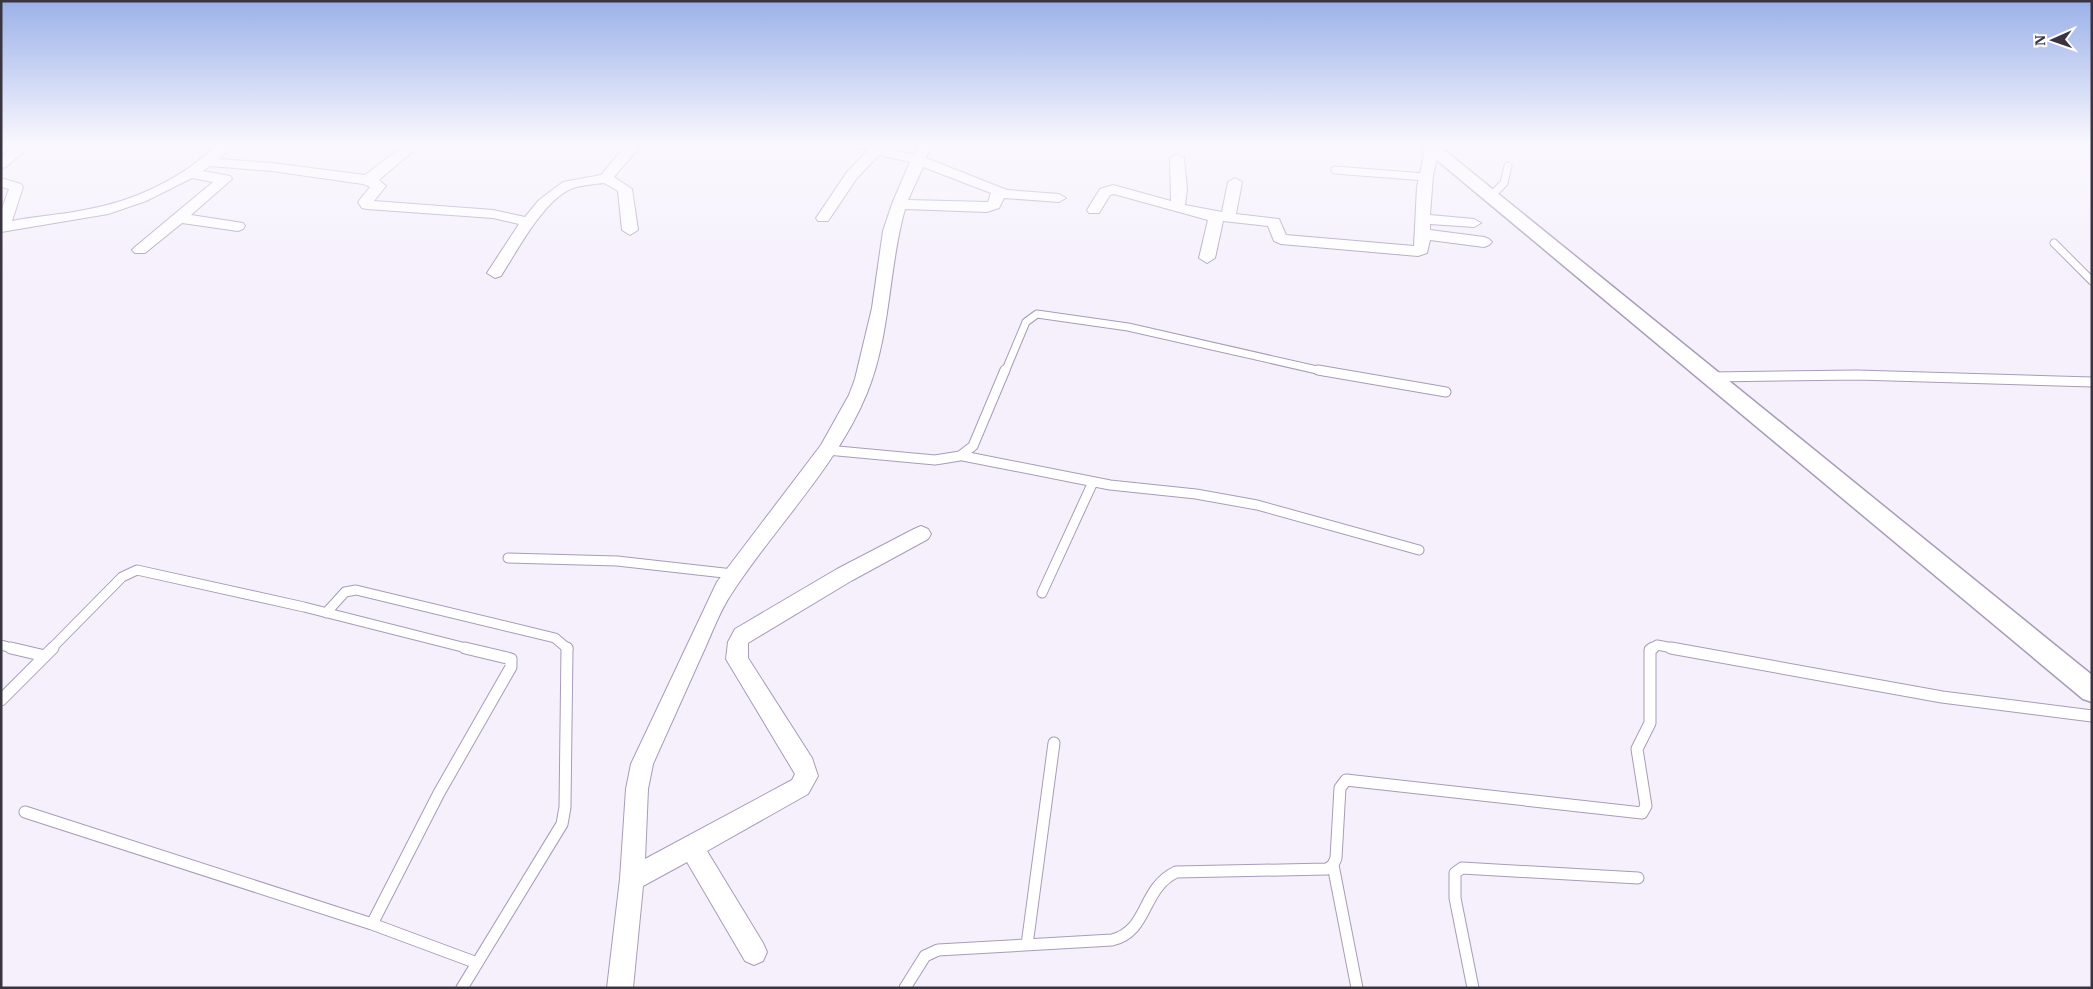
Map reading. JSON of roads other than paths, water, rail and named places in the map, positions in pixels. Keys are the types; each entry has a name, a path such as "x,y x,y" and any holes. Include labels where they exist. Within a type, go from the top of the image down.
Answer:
{"street":[{"path":"2,228 16,191"},
{"path":"2,228 100,211 155,191"},
{"path":"140,250 211,191"},
{"path":"375,191 366,202 367,206 492,214 528,222"},
{"path":"495,274 528,222 558,191"},
{"path":"625,191 630,230"},
{"path":"823,218 841,191"},
{"path":"620,988 632,879 637,789 642,764 706,623 733,574 827,450 842,427 864,379 880,308 891,231 905,191"},
{"path":"899,204 987,208 994,205 999,191"},
{"path":"999,191 1004,194 1059,198"},
{"path":"1094,210 1107,191"},
{"path":"1121,191 1222,217 1274,222 1281,239 1422,250 1425,191"},
{"path":"1178,207 1181,197 1180,191"},
{"path":"1207,258 1232,191"},
{"path":"1483,191 2092,691"},
{"path":"179,218 238,226"},
{"path":"1422,226 1474,223"},
{"path":"1422,226 1484,242"},
{"path":"632,879 800,787 807,776 804,765 738,659 738,642 742,636 844,575 921,534"},
{"path":"691,846 754,952"}],"lane":[{"path":"1490,197 1495,191"},
{"path":"2054,243 2092,281"},
{"path":"827,450 934,460 951,460 963,456 973,446 1026,322 1037,314 1128,327 1298,367 1446,392"},
{"path":"1708,377 1857,375 2092,382"},
{"path":"963,456 1093,482 1196,494 1257,505 1419,550"},
{"path":"1042,593 1093,482"},
{"path":"508,558 617,561 733,574"},
{"path":"1,700 131,571 146,572 326,613 512,659 511,667 439,793 372,924"},
{"path":"326,613 345,592 356,590 556,638 568,646 565,807 562,824 462,988"},
{"path":"1,645 45,656"},
{"path":"905,988 925,956 938,950 1112,940 1126,935 1134,925 1158,882 1176,872 1327,869 1333,865 1336,858 1340,788 1346,780 1637,813 1646,810 1637,749 1650,723 1650,650 1657,646 1942,697 2092,716"},
{"path":"1027,945 1054,743"},
{"path":"24,812 372,924 477,963"},
{"path":"1333,865 1357,988"},
{"path":"1473,988 1455,898 1455,873 1462,868 1638,878"}]}
